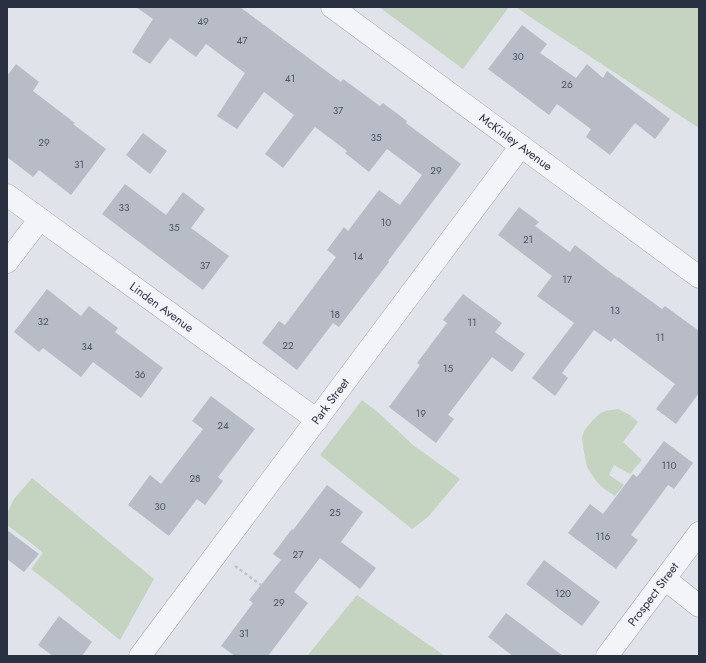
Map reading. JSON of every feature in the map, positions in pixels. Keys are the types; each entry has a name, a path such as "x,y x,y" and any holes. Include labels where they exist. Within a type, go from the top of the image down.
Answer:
{"street":[{"name":"McKinley Avenue","path":"334,8 699,277"},
{"name":"Park Street","path":"140,656 521,146"},
{"name":"Linden Avenue","path":"7,195 317,420"},
{"path":"7,262 40,219"},
{"name":"Prospect Street","path":"607,656 699,532"},
{"path":"664,579 699,606"}],"path":[{"path":"235,566 261,585"}],"green space":[{"path":"379,7 509,7 463,69"},
{"path":"516,7 699,7 699,128 533,19"},
{"path":"362,400 380,414 413,445 460,479 428,517 412,529 320,455"},
{"path":"618,409 630,415 638,422 623,442 642,460 630,474 614,465 609,475 624,485 615,496 596,481 587,467 582,438 584,431 599,414 605,411"},
{"path":"32,478 154,579 120,640 31,569 43,553 7,525 7,513 14,499"},
{"path":"357,595 445,656 307,656"}],"building":[{"path":"136,7 240,7 341,82 343,79 380,106 383,103 407,121 406,123 461,164 339,327 333,323 297,370 262,343 279,321 285,325 336,257 327,250 344,227 348,231 379,190 400,205 422,175 387,149 369,172 345,153 347,151 315,127 283,168 265,154 294,115 264,92 237,129 217,116 245,73 206,44 196,57 170,38 150,64 132,52 153,19"},
{"path":"522,25 547,44 540,53 576,78 587,64 603,78 607,71 670,119 655,139 635,123 610,155 586,137 591,129 557,104 549,115 488,69"},
{"path":"16,64 39,82 33,91 106,149 71,195 39,170 33,177 7,157 7,76"},
{"path":"143,133 167,151 150,174 126,155"},
{"path":"125,184 166,215 183,192 205,209 191,228 229,256 203,290 102,214"},
{"path":"519,207 539,222 535,226 570,252 575,245 662,309 665,306 699,331 699,393 676,424 656,409 675,384 614,338 611,342 594,330 562,373 568,378 555,396 532,378 574,323 537,296 552,276 498,235"},
{"path":"47,289 81,316 89,306 118,328 115,332 163,368 141,398 93,362 81,377 43,348 39,352 14,332"},
{"path":"463,294 502,323 495,332 525,354 512,372 492,357 448,415 454,419 436,443 389,407 420,365 417,363 447,323 443,320"},
{"path":"211,396 255,429 218,477 223,481 205,505 197,499 169,536 128,505 150,475 161,484 203,429 192,421"},
{"path":"664,441 693,463 674,489 668,485 631,535 638,540 616,569 568,533 590,504 603,514 633,474 637,477"},
{"path":"327,485 363,512 341,542 376,568 360,589 320,558 294,592 308,603 268,656 235,656 221,646 253,603 249,600 281,560 273,554"},
{"path":"7,530 39,554 24,572 7,559"},
{"path":"544,560 600,602 582,626 526,584"},
{"path":"506,613 563,656 513,656 488,637"},
{"path":"59,616 92,642 82,656 53,656 38,645"}]}
